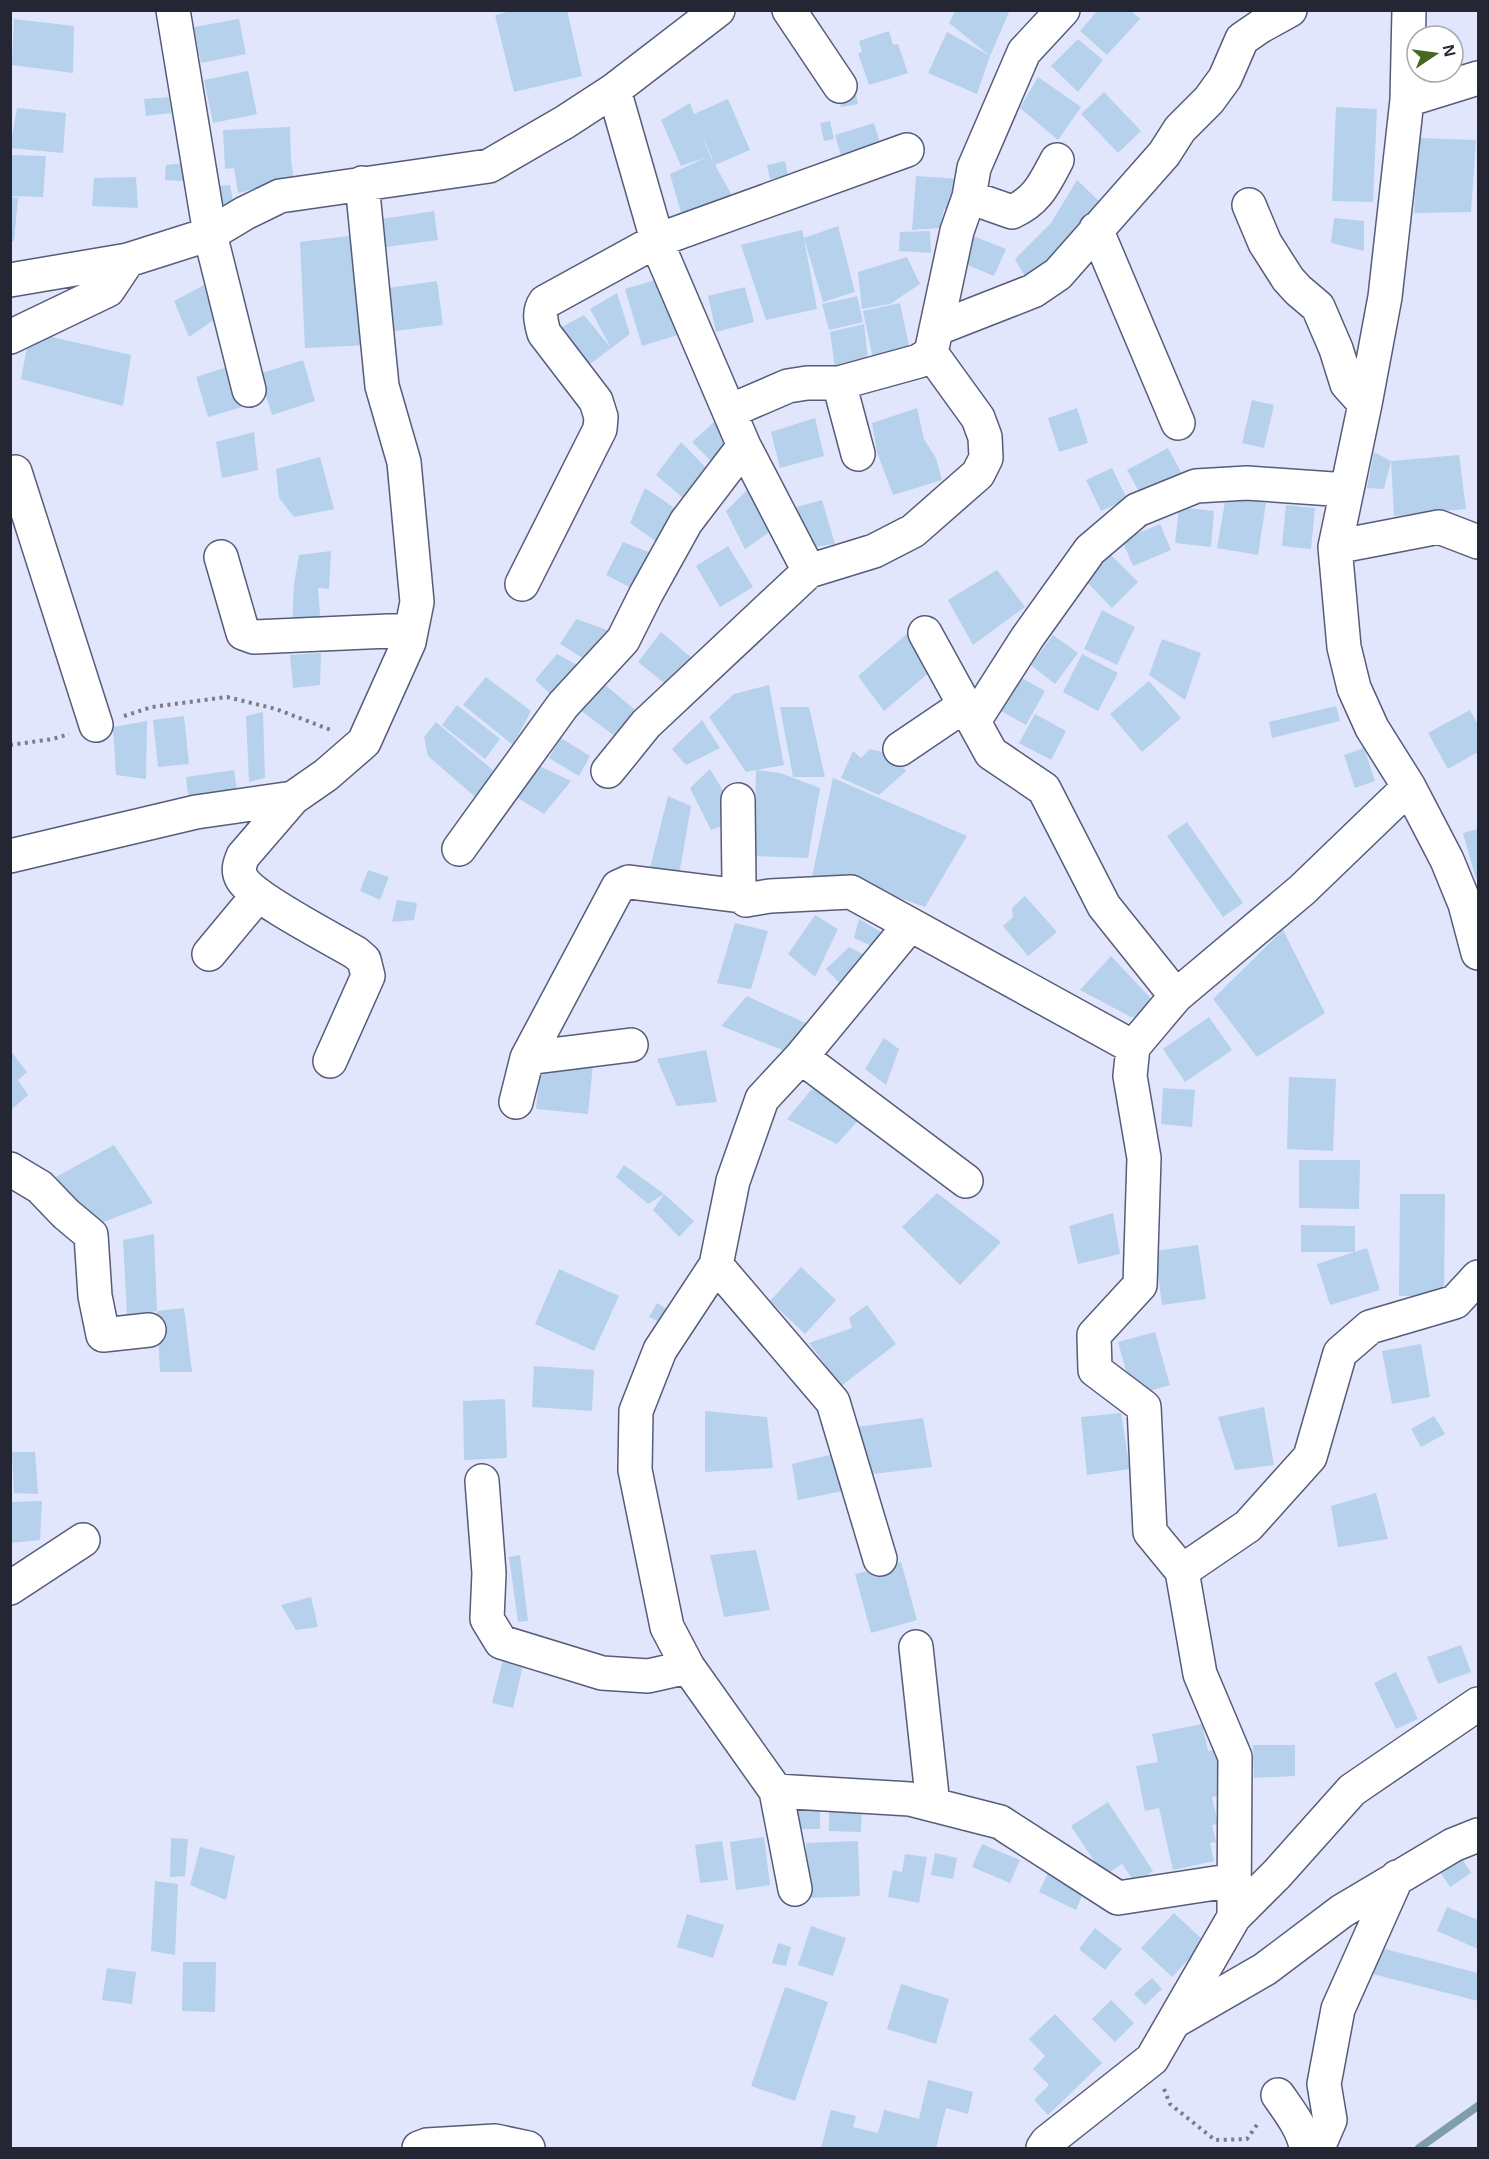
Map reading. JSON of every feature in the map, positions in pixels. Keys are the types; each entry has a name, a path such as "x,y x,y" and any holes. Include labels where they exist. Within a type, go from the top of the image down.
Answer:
{"street":[{"path":"173,10 210,234 249,390"},
{"path":"10,280 128,260 210,234 280,196 489,166 565,122 614,90 718,10"},
{"path":"789,10 840,86"},
{"path":"730,411 788,386 839,382 919,361 934,341 957,231 969,197 974,168 1024,52 1063,10"},
{"path":"934,341 1033,291 1058,274 1164,154 1180,129 1209,100 1225,78 1242,39 1290,10"},
{"path":"1408,10 1407,100 1385,297 1335,547 1344,647 1354,688 1372,728 1409,787 1472,902 1479,953"},
{"path":"1407,100 1479,78"},
{"path":"614,90 660,249 744,446 809,571"},
{"path":"522,584 600,429 601,417 596,401 544,333 541,324 541,309 545,302 658,240 907,150"},
{"path":"969,197 1012,212 1029,205 1057,160"},
{"path":"330,1061 368,976 364,960 258,895 241,878 239,867 243,856 293,798 326,775 363,742 409,642 417,602 404,462 382,386 362,183"},
{"path":"1249,205 1265,243 1288,279 1298,291 1318,307 1336,349 1347,384 1365,404"},
{"path":"1096,229 1178,423"},
{"path":"10,338 108,290 128,260"},
{"path":"608,771 646,724 809,571 874,550 913,531 978,474 986,458 985,437 978,418 934,341"},
{"path":"839,382 858,454"},
{"path":"459,849 563,705 623,640 686,522 744,446"},
{"path":"15,472 96,725"},
{"path":"900,749 969,713 1027,638 1090,550 1137,510 1196,486 1247,483 1347,490"},
{"path":"1335,547 1439,527 1479,542"},
{"path":"221,556 243,633 254,636 411,630"},
{"path":"925,633 992,753 1044,789 1104,906 1176,996"},
{"path":"1234,1917 1235,1757 1200,1674 1182,1571 1150,1532 1144,1407 1095,1370 1094,1335 1140,1285 1144,1158 1130,1076 1133,1047 1176,996 1302,890 1409,787"},
{"path":"10,856 196,812 293,798"},
{"path":"738,800 741,896"},
{"path":"516,1102 527,1058 618,887 629,882 741,896 746,900 851,892 1133,1047"},
{"path":"209,954 258,895"},
{"path":"795,1889 776,1791 688,1667 667,1627 635,1470 636,1411 660,1350 716,1265 733,1181 762,1099 801,1057 910,925"},
{"path":"527,1058 631,1045"},
{"path":"801,1057 966,1181"},
{"path":"10,1169 40,1186 66,1214 91,1235 95,1296 103,1335 148,1330"},
{"path":"716,1265 833,1402 880,1559"},
{"path":"1182,1571 1248,1526 1310,1457 1340,1353 1370,1327 1455,1302 1479,1278"},
{"path":"482,1481 489,1573 487,1619 501,1642 602,1672 648,1676 688,1667"},
{"path":"10,1588 83,1540"},
{"path":"916,1647 933,1805"},
{"path":"1043,2148 1047,2142 1152,2059 1234,1917 1352,1790 1479,1704"},
{"path":"776,1791 910,1799 1000,1822 1118,1898 1235,1880"},
{"path":"1174,2022 1265,1969 1342,1911 1397,1877 1453,1845 1479,1835"},
{"path":"1318,2148 1330,2120 1324,2084 1338,2009 1397,1877"},
{"path":"1278,2095 1290,2112 1306,2148"},
{"path":"419,2148 428,2145 495,2141 528,2148"}],"path":[{"path":"10,745 53,739 153,707 227,697 276,709 363,742"},
{"path":"1152,2059 1170,2104 1215,2140 1247,2139 1278,2095"}],"building":[{"path":"515,10 567,10 582,76 514,92 495,15"},
{"path":"956,10 1009,12 990,56 949,23"},
{"path":"1098,10 1130,10 1140,19 1107,55 1080,31"},
{"path":"14,19 74,26 73,73 12,65"},
{"path":"239,19 246,54 201,63 194,27"},
{"path":"889,31 893,45 898,44 908,73 869,85 858,53 862,52 859,41"},
{"path":"947,32 990,56 977,94 928,73"},
{"path":"1078,39 1103,60 1078,92 1051,66"},
{"path":"248,71 257,114 213,123 204,80"},
{"path":"1038,77 1081,107 1058,140 1020,108"},
{"path":"854,86 858,104 841,107 837,90"},
{"path":"1104,92 1141,131 1118,153 1081,114"},
{"path":"169,97 171,113 146,116 144,99"},
{"path":"728,99 750,150 715,165 734,199 681,213 670,174 707,157 681,166 661,120 690,103 694,114"},
{"path":"1336,107 1377,109 1373,202 1332,201"},
{"path":"17,108 66,113 63,153 10,148"},
{"path":"830,121 834,139 824,141 820,123"},
{"path":"874,123 880,143 844,166 835,135"},
{"path":"290,127 294,180 238,193 234,168 225,169 223,130"},
{"path":"1419,138 1476,140 1471,212 1414,213"},
{"path":"10,155 46,156 43,197 10,196"},
{"path":"785,161 788,176 770,179 767,165"},
{"path":"185,163 184,181 165,180 166,165"},
{"path":"916,176 960,179 955,210 944,209 940,228 912,230"},
{"path":"136,177 138,208 92,206 94,178"},
{"path":"1077,180 1100,202 1032,289 1015,259 1051,223"},
{"path":"230,185 233,201 221,205 219,186"},
{"path":"10,197 18,198 14,241 10,241"},
{"path":"434,211 438,240 386,247 382,219"},
{"path":"1334,218 1364,221 1364,251 1331,243"},
{"path":"838,226 855,292 823,302 804,238"},
{"path":"802,230 817,309 766,320 741,245"},
{"path":"930,231 931,253 899,251 900,232"},
{"path":"356,235 369,345 305,348 300,242"},
{"path":"971,235 1006,249 994,276 960,262"},
{"path":"907,257 920,284 890,304 862,309 858,272"},
{"path":"669,276 687,332 642,346 625,289"},
{"path":"437,281 443,325 394,331 388,288"},
{"path":"206,284 218,317 189,337 174,301"},
{"path":"745,287 754,322 716,332 708,296"},
{"path":"617,293 630,334 578,373 551,333 584,315 611,348 590,309"},
{"path":"857,296 863,322 829,330 822,304"},
{"path":"900,303 911,356 874,364 863,311"},
{"path":"864,324 869,368 836,375 830,332"},
{"path":"30,332 131,355 123,406 21,379"},
{"path":"303,360 315,401 272,415 259,374"},
{"path":"230,366 242,407 208,417 196,377"},
{"path":"1252,400 1274,405 1264,448 1242,443"},
{"path":"917,408 924,439 936,458 942,480 893,495 877,452 872,423"},
{"path":"1077,408 1088,443 1059,452 1048,418"},
{"path":"815,418 824,456 780,468 771,432"},
{"path":"714,422 735,446 717,467 692,442"},
{"path":"254,432 258,470 222,478 216,442"},
{"path":"681,442 713,475 688,502 656,475"},
{"path":"1168,448 1183,476 1142,497 1127,470"},
{"path":"1374,452 1391,461 1384,489 1367,488"},
{"path":"1459,455 1466,509 1394,516 1391,461"},
{"path":"320,457 334,509 294,517 279,498 276,469"},
{"path":"1112,468 1127,499 1101,511 1086,480"},
{"path":"756,481 777,527 745,549 726,511"},
{"path":"645,488 682,513 664,547 630,523"},
{"path":"1226,496 1266,503 1258,555 1217,548"},
{"path":"822,500 835,544 800,549 790,509"},
{"path":"1286,505 1315,508 1311,549 1282,546"},
{"path":"1179,507 1214,511 1211,547 1175,543"},
{"path":"1160,524 1171,550 1133,566 1122,540"},
{"path":"623,542 651,553 637,591 606,575"},
{"path":"728,546 753,587 720,607 696,566"},
{"path":"331,551 329,589 318,588 321,627 292,630 294,584 299,555"},
{"path":"1110,554 1138,582 1112,608 1085,580"},
{"path":"997,570 1025,607 973,645 948,600"},
{"path":"1102,610 1135,627 1117,665 1084,649"},
{"path":"576,619 610,631 592,664 560,644"},
{"path":"661,632 699,664 678,694 638,662"},
{"path":"909,632 932,670 884,711 858,676"},
{"path":"1053,635 1078,653 1055,684 1031,665"},
{"path":"1162,639 1201,653 1185,700 1149,675"},
{"path":"321,653 320,685 293,688 290,655"},
{"path":"557,654 581,667 555,698 535,680"},
{"path":"1082,654 1118,673 1098,711 1063,692"},
{"path":"1018,676 1045,691 1026,725 999,710"},
{"path":"486,677 531,711 513,745 463,705"},
{"path":"1149,681 1181,718 1142,752 1110,714"},
{"path":"604,684 640,714 617,738 579,709"},
{"path":"769,685 784,765 746,772 709,717 734,694"},
{"path":"457,705 500,739 485,759 442,725"},
{"path":"1336,706 1340,721 1272,738 1269,722"},
{"path":"780,707 809,707 825,777 793,777"},
{"path":"1470,710 1478,725 1478,752 1448,769 1428,733"},
{"path":"263,712 265,778 249,782 246,716"},
{"path":"1035,714 1066,731 1051,760 1019,743"},
{"path":"184,716 189,764 158,767 153,720"},
{"path":"702,720 720,748 686,765 672,749"},
{"path":"147,721 146,779 116,775 113,727"},
{"path":"436,722 502,778 481,802 428,756 424,737"},
{"path":"561,738 590,756 579,776 549,758"},
{"path":"1364,748 1375,781 1355,788 1344,755"},
{"path":"870,749 891,754 906,771 879,795 841,778 853,751 861,758"},
{"path":"535,764 571,781 544,814 513,795"},
{"path":"710,769 728,799 730,823 711,830 690,788"},
{"path":"234,770 238,796 189,802 186,777"},
{"path":"756,770 780,773 820,788 808,858 754,856"},
{"path":"833,778 967,836 925,907 857,883 811,881"},
{"path":"668,796 691,806 678,881 649,872"},
{"path":"1187,822 1243,903 1223,917 1167,836"},
{"path":"1478,829 1478,878 1476,879 1463,833"},
{"path":"368,870 389,877 380,900 360,891"},
{"path":"1025,896 1057,932 1028,956 1003,926 1013,917 1012,908"},
{"path":"397,900 417,903 414,920 392,922"},
{"path":"815,915 838,929 815,977 788,954"},
{"path":"859,919 886,935 880,950 854,938"},
{"path":"735,923 768,931 751,989 717,983"},
{"path":"1283,930 1325,1013 1257,1057 1213,999"},
{"path":"849,947 870,958 849,993 826,969"},
{"path":"1111,956 1156,1004 1148,1015 1131,1017 1080,990"},
{"path":"747,996 816,1028 798,1056 721,1026"},
{"path":"1209,1017 1232,1050 1185,1082 1163,1049"},
{"path":"884,1038 899,1049 886,1085 865,1069"},
{"path":"10,1050 27,1072 18,1080 28,1095 10,1111"},
{"path":"706,1050 717,1102 677,1106 657,1059"},
{"path":"541,1060 593,1065 588,1114 536,1109"},
{"path":"1289,1077 1336,1079 1333,1151 1287,1149"},
{"path":"817,1083 863,1115 837,1144 787,1119"},
{"path":"1163,1088 1195,1090 1192,1127 1161,1124"},
{"path":"114,1145 153,1203 96,1225 56,1177"},
{"path":"1299,1160 1360,1160 1359,1209 1299,1208"},
{"path":"624,1165 664,1194 648,1204 616,1177"},
{"path":"937,1193 1001,1242 960,1285 902,1227"},
{"path":"664,1194 694,1221 679,1237 653,1210"},
{"path":"1400,1194 1445,1194 1444,1296 1399,1296"},
{"path":"1113,1213 1120,1254 1078,1264 1069,1226"},
{"path":"1301,1225 1355,1226 1355,1252 1301,1252"},
{"path":"154,1234 157,1311 127,1315 123,1240"},
{"path":"1198,1245 1206,1299 1162,1305 1155,1251"},
{"path":"1367,1248 1380,1290 1330,1305 1317,1264"},
{"path":"801,1267 836,1300 805,1334 770,1301"},
{"path":"559,1269 619,1296 594,1351 535,1324"},
{"path":"657,1303 670,1311 662,1323 649,1317"},
{"path":"867,1305 896,1344 841,1386 809,1343 852,1328 849,1318"},
{"path":"184,1308 192,1372 160,1372 157,1311"},
{"path":"1155,1332 1170,1385 1133,1396 1118,1342"},
{"path":"1421,1344 1430,1397 1392,1404 1382,1351"},
{"path":"534,1366 594,1370 592,1411 532,1407"},
{"path":"505,1399 507,1458 464,1460 463,1401"},
{"path":"1264,1407 1274,1465 1235,1470 1218,1417"},
{"path":"705,1411 767,1417 773,1468 705,1472"},
{"path":"1121,1413 1130,1469 1087,1475 1081,1417"},
{"path":"1434,1416 1445,1434 1421,1447 1411,1429"},
{"path":"923,1418 932,1467 864,1475 856,1427"},
{"path":"12,1452 35,1452 38,1494 14,1493"},
{"path":"837,1453 848,1490 798,1500 792,1464"},
{"path":"1376,1493 1388,1539 1338,1547 1331,1506"},
{"path":"42,1501 40,1540 10,1543 10,1502"},
{"path":"756,1550 770,1610 724,1617 710,1555"},
{"path":"520,1555 528,1621 518,1622 509,1557"},
{"path":"901,1562 917,1620 871,1633 855,1574"},
{"path":"311,1597 318,1627 296,1630 281,1605"},
{"path":"1461,1645 1471,1672 1438,1684 1427,1657"},
{"path":"503,1660 523,1665 513,1708 492,1703"},
{"path":"1396,1672 1418,1719 1396,1729 1374,1683"},
{"path":"1202,1724 1208,1751 1217,1750 1226,1794 1212,1797 1218,1824 1212,1825 1216,1842 1210,1843 1214,1861 1173,1870 1159,1808 1145,1811 1136,1766 1158,1762 1152,1734"},
{"path":"1253,1745 1295,1745 1295,1776 1254,1778"},
{"path":"820,1802 820,1829 793,1829 792,1803"},
{"path":"829,1802 862,1803 861,1832 829,1831"},
{"path":"1108,1802 1153,1871 1135,1883 1122,1864 1104,1876 1071,1826"},
{"path":"764,1837 770,1885 736,1890 730,1842"},
{"path":"171,1838 188,1839 185,1876 170,1877"},
{"path":"722,1841 728,1880 700,1883 695,1845"},
{"path":"858,1841 860,1896 808,1898 806,1843"},
{"path":"982,1844 1020,1860 1010,1883 972,1867"},
{"path":"200,1847 235,1856 226,1900 190,1885"},
{"path":"1454,1847 1471,1873 1450,1887 1433,1861"},
{"path":"935,1853 957,1858 953,1879 931,1875"},
{"path":"905,1854 927,1857 919,1903 888,1897 893,1870 902,1872"},
{"path":"1049,1871 1085,1889 1076,1910 1039,1892"},
{"path":"155,1881 178,1884 175,1955 151,1951"},
{"path":"1447,1907 1478,1920 1478,1949 1437,1931"},
{"path":"1174,1913 1205,1942 1172,1977 1141,1948"},
{"path":"687,1914 724,1925 713,1958 677,1947"},
{"path":"811,1926 846,1938 833,1976 798,1965"},
{"path":"1095,1928 1122,1949 1105,1970 1079,1949"},
{"path":"778,1943 791,1947 786,1966 772,1963"},
{"path":"1377,1947 1478,1973 1478,2001 1365,1972"},
{"path":"183,1962 216,1962 215,2012 182,2011"},
{"path":"107,1968 136,1972 132,2004 102,2000"},
{"path":"1152,1978 1162,1989 1145,2005 1134,1994"},
{"path":"901,1984 949,1999 936,2044 887,2029"},
{"path":"785,1987 828,2002 795,2101 751,2086"},
{"path":"1111,2000 1134,2023 1115,2042 1092,2019"},
{"path":"1055,2014 1102,2063 1048,2115 1034,2100 1049,2085 1033,2069 1045,2056 1029,2039"},
{"path":"928,2080 973,2092 968,2114 946,2108 936,2148 821,2148 831,2110 856,2116 853,2127 878,2133 884,2110 919,2119"}],"waterway":[{"path":"1419,2148 1478,2106"}]}
